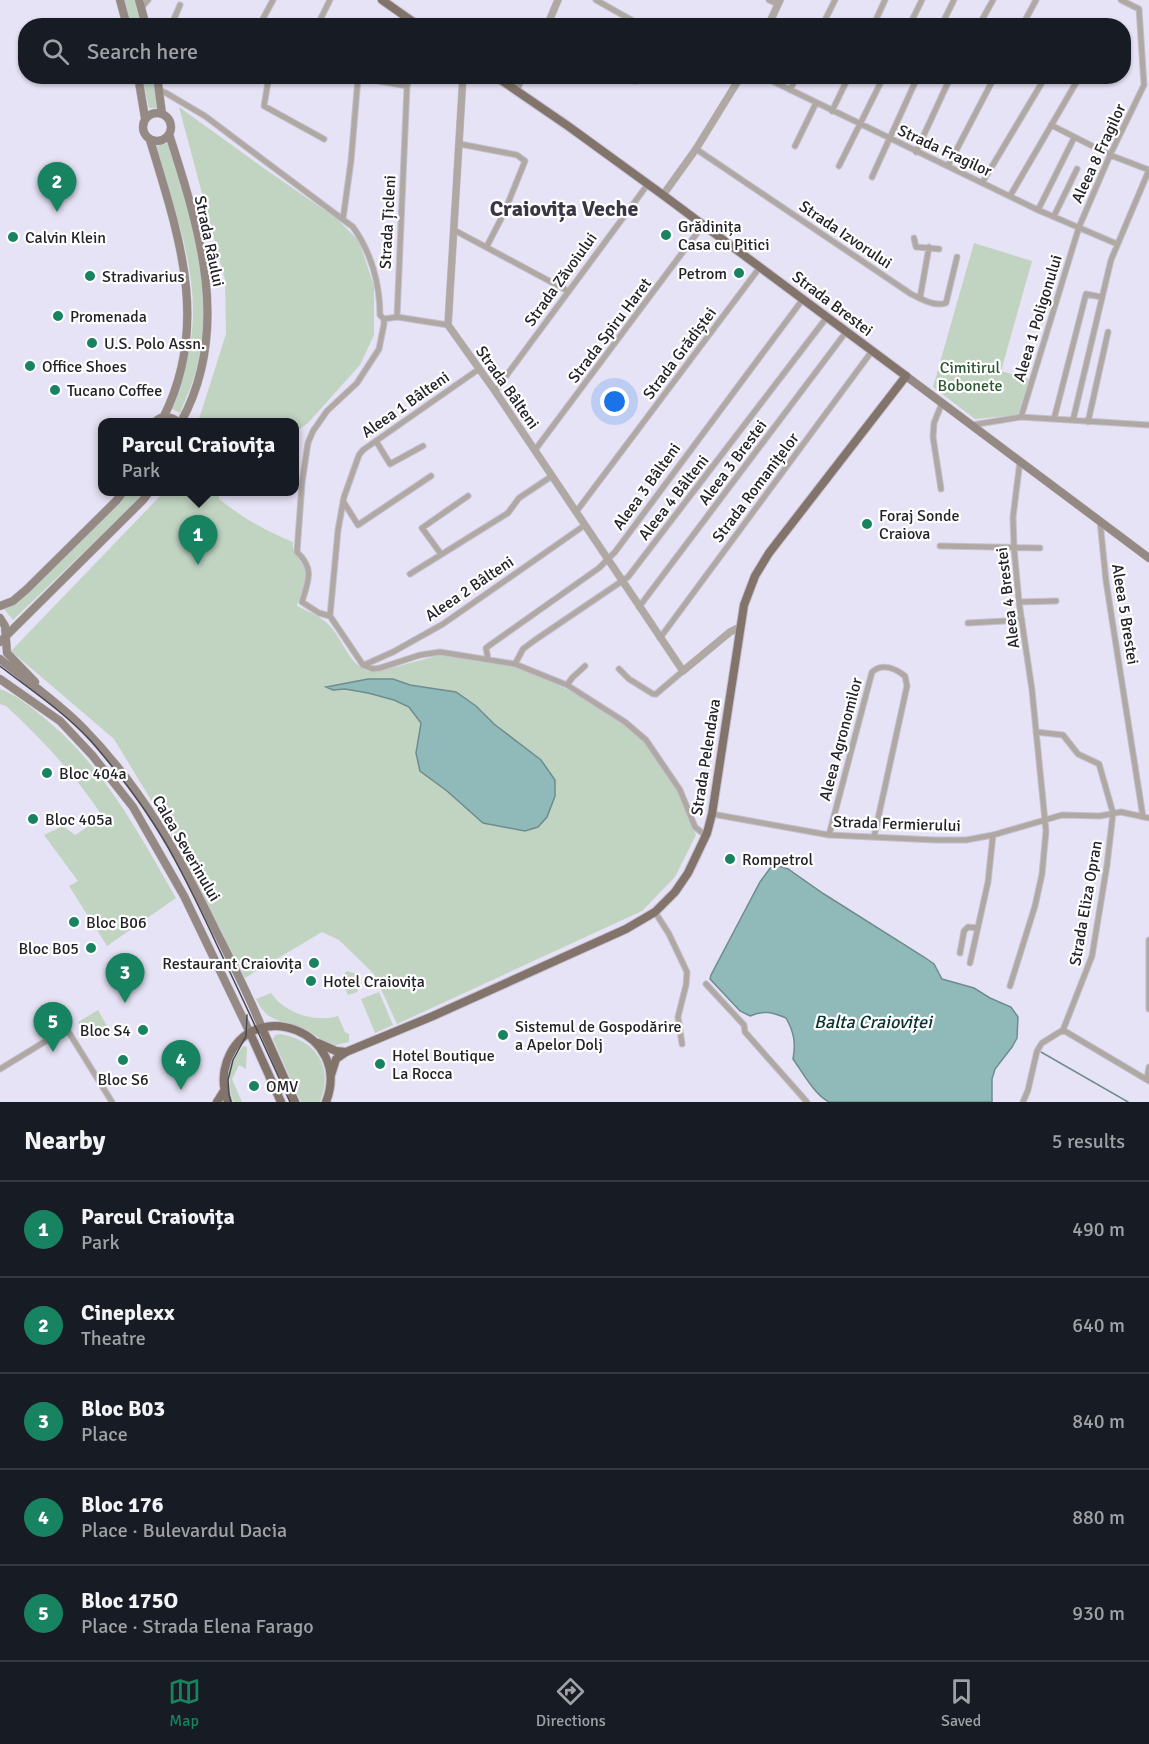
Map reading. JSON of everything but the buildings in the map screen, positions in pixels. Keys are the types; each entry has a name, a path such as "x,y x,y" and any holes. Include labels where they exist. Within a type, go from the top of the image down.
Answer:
{"main road":[{"path":"120,0 125,18"},
{"path":"384,1 408,18"},
{"name":"Strada Râului","path":"139,84 145,118 142,131 150,140 182,249 189,317 185,352 169,406 160,418"},
{"name":"Strada Râului","path":"158,84 162,114 171,124 169,134 202,249 208,292 207,343 191,404 182,418"},
{"name":"Strada Brestei","path":"507,84 663,195 1149,558"},
{"path":"145,118 153,113 162,114"},
{"path":"150,140 162,141 169,134"},
{"name":"Strada Pelendava","path":"346,1052 433,1016 626,929 655,912 688,873 706,836 712,814 744,605 755,576 769,553 906,376"},
{"path":"0,606 13,601 27,589 120,496"},
{"path":"3,639 146,496"},
{"path":"0,618 5,626 3,639 7,653 45,695"},
{"name":"Calea Severinului","path":"0,659 68,713 92,737 129,782 161,827 249,997 295,1102"},
{"name":"Calea Severinului","path":"0,679 60,721 77,737 133,807 184,896 281,1102"},
{"path":"0,684 19,691"},
{"path":"228,1102 224,1091 225,1067 229,1056 241,1039 250,1033 262,1028 277,1026 293,1028 316,1042 336,1051 346,1052"},
{"path":"316,1042 328,1062 331,1075"},
{"path":"326,1102 336,1059 346,1052"},
{"path":"217,1102 224,1091"}],"street":[{"path":"140,4 148,0"},
{"path":"263,18 273,0"},
{"path":"321,18 330,0"},
{"path":"550,18 558,0"},
{"path":"596,0 628,18"},
{"path":"769,0 779,2 772,18"},
{"path":"826,18 835,0"},
{"path":"877,18 885,0"},
{"path":"913,18 922,0"},
{"path":"945,18 954,0"},
{"path":"983,18 993,0"},
{"path":"1026,18 1036,0"},
{"path":"1122,0 1139,9 1144,85 1141,91 1149,93"},
{"path":"174,18 180,5"},
{"path":"268,84 264,106 324,139"},
{"path":"342,219 351,161 355,84"},
{"path":"395,84 407,86"},
{"path":"384,319 397,317 448,325 463,84"},
{"path":"516,90 519,84"},
{"path":"663,195 696,149 736,84"},
{"name":"Strada Fragilor","path":"778,84 1038,210 1117,244"},
{"path":"790,90 793,84"},
{"path":"832,111 845,84"},
{"path":"838,166 880,84"},
{"path":"872,177 914,84"},
{"path":"916,152 947,84"},
{"path":"948,166 991,84"},
{"path":"982,183 1041,84"},
{"path":"1010,196 1075,84"},
{"name":"Strada Țicleni","path":"397,317 407,86"},
{"path":"159,90 205,116 354,227 363,240 378,289 380,315 384,319"},
{"name":"Aleea 8 Fragilor","path":"1079,227 1141,91"},
{"path":"795,146 816,103"},
{"path":"1051,125 1110,155 1149,170 1111,260 1073,420"},
{"path":"1038,210 1074,138"},
{"path":"460,144 512,153 523,157 525,161 504,213 487,246"},
{"name":"Strada Izvorului","path":"696,149 911,294 934,304 945,304 957,257"},
{"path":"1054,216 1077,170"},
{"name":"Strada Zăvoiului","path":"495,391 648,184"},
{"name":"Strada Spiru Haret","path":"535,450 703,225"},
{"name":"Aleea 1 Poligonului","path":"1021,417 1079,227"},
{"path":"454,230 568,291"},
{"path":"914,238 916,247 939,249"},
{"path":"920,298 929,247"},
{"name":"Strada Grădiștei","path":"576,512 760,267"},
{"path":"1054,419 1086,294 1101,297"},
{"name":"Aleea 3 Bâlteni","path":"488,659 486,648 608,560 803,299"},
{"name":"Aleea 4 Bâlteni","path":"515,664 523,650 535,640 628,577 826,317"},
{"path":"384,319 379,349 369,367 357,383 327,411 313,431 308,443 302,483 297,552 309,566 302,602 330,616 363,665 373,669 420,655 440,652 515,664 567,686 626,722 646,740 680,790 695,827 706,836"},
{"name":"Strada Bâlteni","path":"448,325 683,671"},
{"name":"Aleea 3 Brestei","path":"639,607 846,332"},
{"path":"1088,422 1108,332"},
{"name":"Strada Romanițelor","path":"660,638 872,351"},
{"name":"Aleea 1 Bâlteni","path":"330,616 343,501 359,455 479,369"},
{"path":"941,489 933,437 934,423 942,404"},
{"path":"971,425 1021,417 1149,425"},
{"path":"376,441 390,464 423,446"},
{"name":"Aleea 4 Brestei","path":"1010,986 1035,906 1046,844 1032,690 1019,602 1014,548 1013,517 1020,461"},
{"path":"343,501 358,525 431,476"},
{"path":"410,574 508,513 519,498 552,476"},
{"path":"441,554 422,528 468,496"},
{"name":"Aleea 5 Brestei","path":"1100,521 1106,581 1146,818"},
{"name":"Aleea 2 Bâlteni","path":"363,665 393,652 443,624 585,525"},
{"path":"940,546 1040,548"},
{"path":"1019,602 1056,601"},
{"path":"968,623 1022,620"},
{"path":"619,669 629,679 652,694 656,694 730,632 741,627"},
{"path":"567,686 585,666"},
{"name":"Aleea Agronomilor","path":"829,834 872,672 885,667 905,676 908,680 874,837"},
{"path":"1036,732 1063,735 1078,754 1099,764 1113,813"},
{"name":"Strada Fermierului","path":"712,814 829,834 966,840 993,836 1044,819 1072,814 1100,816 1113,813 1146,818"},
{"name":"Strada Eliza Opran","path":"1063,1030 1092,956 1113,813"},
{"path":"970,963 988,882 993,836"},
{"path":"655,912 669,934 687,972 678,1017 682,1044"},
{"path":"960,953 964,932 968,927 978,928"},
{"path":"1149,940 1149,1008"},
{"path":"706,984 744,1025 745,1032 807,1102"},
{"path":"0,1068 64,1030 68,1031 112,1102"},
{"path":"1023,1102 1037,1051 1042,1043 1063,1030 1148,1080 1149,1067"}],"green space":[{"path":"124,0 135,0 140,18 129,18"},
{"path":"144,84 155,84 160,108 149,108"},
{"path":"179,107 336,218 359,241 374,286 374,335 360,365 308,423 299,429 299,418 199,418 226,334 225,280"},
{"path":"169,143 197,246 204,298 200,359 180,413 172,409 189,352 193,316 186,251 156,146"},
{"name":"Cimitirul Bobonete","path":"974,243 1032,261 1001,371 1029,379 1018,415 975,419 933,387"},
{"path":"124,496 141,496 13,620 4,609 15,603"},
{"path":"160,496 219,496 219,499 236,512 293,542 295,553 305,572 297,606 327,623 360,667 376,672 440,655 514,667 538,675 583,697 624,725 644,742 679,793 696,835 675,877 642,911 397,1024 374,974 339,940 322,932 245,978 165,823 114,739 11,651"},
{"path":"0,689 33,709 84,756 133,824 176,898 107,946 69,886 78,881 44,835 63,826 75,835 103,817 70,772 46,745 6,706 0,704"},
{"path":"347,971 357,974 361,983 357,992 348,995 340,978"},
{"path":"379,992 393,1025 375,1033 361,999"},
{"path":"271,993 284,1006 301,1015 320,1018 338,1016 345,1032 349,1034 349,1042 332,1046 303,1028 271,1017 256,999"},
{"path":"98,1010 107,1026 87,1038 78,1022"},
{"path":"275,1035 294,1037 304,1043 313,1049 319,1058 325,1078 320,1102 301,1102 273,1039"},
{"path":"243,1046 247,1047 246,1069 239,1065 232,1079 242,1102 234,1102 231,1095 230,1073"}],"water":[{"path":"368,679 393,679 410,685 456,692 476,706 494,724 541,760 555,780 555,796 547,817 538,827 525,831 483,823 420,771 416,753 421,723 409,707 368,693 345,689 333,690 326,687"},
{"name":"Balta Craioviței","path":"779,866 788,869 924,957 934,964 942,979 974,988 1011,1007 1018,1017 1017,1038 995,1069 992,1079 992,1102 829,1102 814,1089 793,1059 794,1038 786,1018 768,1012 750,1016 740,1011 710,979 760,882 771,867"}],"waterway":[{"path":"1041,1052 1128,1102"}],"tram line":[{"path":"0,666 81,730 147,813 197,903 290,1102"},
{"path":"231,1102 228,1080 233,1060 246,1036 247,1015"}],"place":[{"name":"Cineplexx","path":"57,212"},
{"name":"Grădinița Casa cu Pitici","path":"666,235"},
{"name":"Calvin Klein","path":"13,237"},
{"name":"Petrom","path":"739,273"},
{"name":"Stradivarius","path":"90,276"},
{"name":"Promenada","path":"58,316"},
{"name":"U.S. Polo Assn.","path":"92,343"},
{"name":"Office Shoes","path":"30,366"},
{"name":"Tucano Coffee","path":"55,390"},
{"name":"Foraj Sonde Craiova","path":"867,524"},
{"name":"Parcul Craiovița","path":"198,565"},
{"name":"Bloc 404a","path":"47,773"},
{"name":"Bloc 405a","path":"33,819"},
{"name":"Rompetrol","path":"730,859"},
{"name":"Bloc B06","path":"74,922"},
{"name":"Bloc B05","path":"91,948"},
{"name":"Restaurant Craiovița","path":"314,963"},
{"name":"Hotel Craiovița","path":"311,981"},
{"name":"Bloc B03","path":"125,1003"},
{"name":"Bloc S4","path":"143,1030"},
{"name":"Sistemul de Gospodărire a Apelor Dolj","path":"503,1035"},
{"name":"Bloc 175O","path":"53,1052"},
{"name":"Bloc S6","path":"123,1060"},
{"name":"Hotel Boutique La Rocca","path":"380,1064"},
{"name":"OMV","path":"254,1086"},
{"name":"Bloc 176","path":"181,1090"}],"district":[{"name":"Craiovița Veche","path":"564,208"}]}
